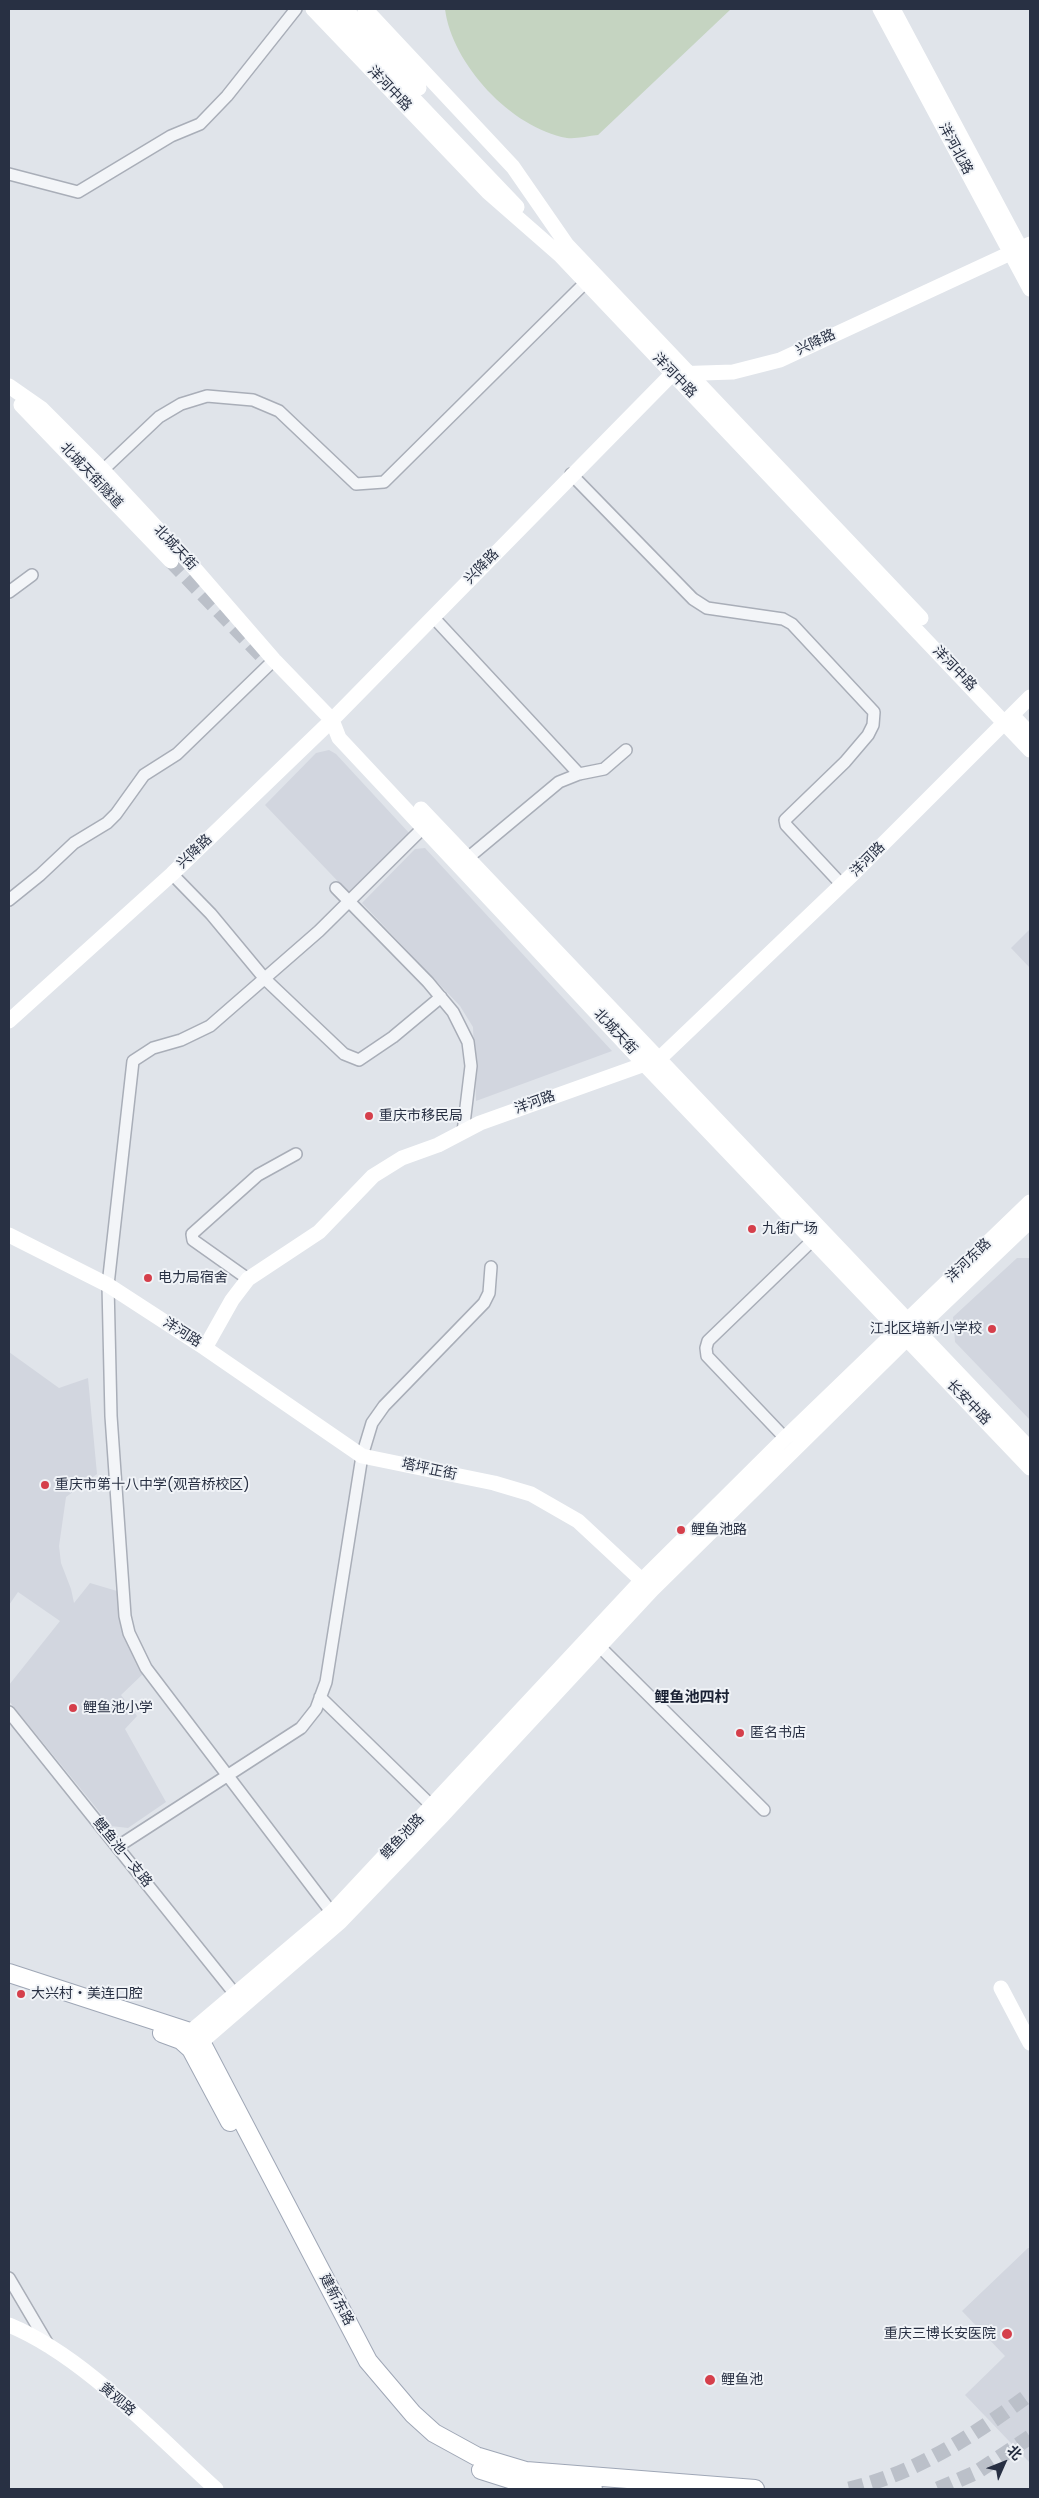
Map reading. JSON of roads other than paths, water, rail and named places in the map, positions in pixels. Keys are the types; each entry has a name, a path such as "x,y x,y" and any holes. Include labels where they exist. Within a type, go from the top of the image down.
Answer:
{"main road":[{"path":"9,1973 191,2041"},
{"path":"9,1984 191,2041"},
{"name":"建新东路","path":"191,2041 368,2361 389,2389 434,2432 461,2449 483,2458 579,2485 755,2489"}],"street":[{"path":"9,174 78,192 171,136 200,124 227,96 296,9"},
{"name":"洋河中路","path":"313,9 488,192 564,250 689,375 1009,719 1030,750"},
{"path":"328,9 496,184 564,250"},
{"path":"345,9 564,250"},
{"name":"洋河中路","path":"365,9 513,167 586,282 672,374 1009,719 1030,734"},
{"name":"洋河北路","path":"880,9 1021,249 1030,289"},
{"name":"洋河北路","path":"893,9 1030,266"},
{"name":"兴降路","path":"9,1020 172,874 332,720 434,618 571,474 672,374 689,375 733,372 780,360 1021,249"},
{"path":"103,470 160,417 180,404 207,396 253,400 279,411 356,484 384,482 586,282"},
{"name":"北城天街","path":"9,386 48,416 103,470 195,569 274,660 332,720 339,738 428,823 652,1062 907,1329"},
{"name":"北城天街隧道","path":"9,394 51,434 171,561"},
{"path":"571,474 693,599 707,608 784,619 792,624 874,712 873,725 868,735 845,762 785,820 786,825 842,885"},
{"path":"9,592 32,575"},
{"path":"434,618 579,774"},
{"path":"9,900 40,875 74,843 107,823 116,814 144,775 177,754 274,660"},
{"name":"洋河路","path":"9,1235 108,1286 205,1348 232,1300 248,1280 260,1270 319,1232 373,1176 402,1158 438,1145 463,1132 544,1099 652,1062 842,885 1030,697"},
{"path":"463,861 559,782 579,774 592,773 604,769 626,750"},
{"path":"336,1917 146,1668 129,1633 125,1616 111,1416 108,1286 133,1061 153,1048 181,1040 210,1026 265,979 349,902 428,823"},
{"path":"172,874 211,914 265,979 344,1054 359,1060 393,1037 441,997"},
{"path":"336,888 441,997 453,1012 468,1042 471,1066 463,1132"},
{"path":"248,1280 193,1240 192,1234 258,1175 296,1154"},
{"name":"洋河东路","path":"907,1329 1030,1202"},
{"name":"洋河东路","path":"907,1329 1030,1222"},
{"path":"785,1438 707,1356 706,1348 708,1341 817,1236"},
{"path":"117,1847 228,1777 300,1728 316,1709 326,1682 362,1456 372,1423 384,1406 484,1303 489,1293 491,1267"},
{"name":"鲤鱼池路","path":"191,2041 336,1917 785,1438 907,1329"},
{"name":"鲤鱼池路","path":"437,1811 599,1646 647,1585 907,1329"},
{"name":"长安中路","path":"907,1329 1030,1450"},
{"name":"长安中路","path":"907,1329 1030,1468"},
{"name":"塔坪正街","path":"205,1348 362,1456 494,1483 531,1494 578,1521 647,1585"},
{"path":"599,1646 764,1810"},
{"path":"320,1697 437,1811"},
{"name":"鲤鱼池一支路","path":"9,1712 235,1994"},
{"name":"鲤鱼池路","path":"191,2041 235,1994 336,1917"},
{"path":"1001,1988 1030,2043"},
{"path":"9,2278 50,2349"},
{"name":"黄观路","path":"9,2325 50,2349 109,2392 216,2489"},
{"name":"黄观路","path":"9,2333 62,2364 107,2400 204,2489"}],"tunnel":[{"path":"171,561 261,655"},
{"path":"849,2489 898,2473 944,2451 988,2424 1030,2394"},
{"path":"938,2489 977,2472 1030,2437"}],"place":[{"name":"重庆市移民局","path":"369,1116"},
{"name":"九街广场","path":"752,1229"},
{"name":"电力局宿舍","path":"148,1278"},
{"name":"江北区培新小学校","path":"992,1329"},
{"name":"重庆市第十八中学(观音桥校区)","path":"45,1485"},
{"name":"鲤鱼池路","path":"681,1530"},
{"name":"鲤鱼池小学","path":"73,1708"},
{"name":"匿名书店","path":"740,1733"},
{"name":"大兴村‧美连口腔","path":"21,1994"},
{"name":"重庆三博长安医院","path":"1007,2334"},
{"name":"鲤鱼池","path":"710,2380"}],"district":[{"name":"鲤鱼池四村","path":"692,1698"}]}
